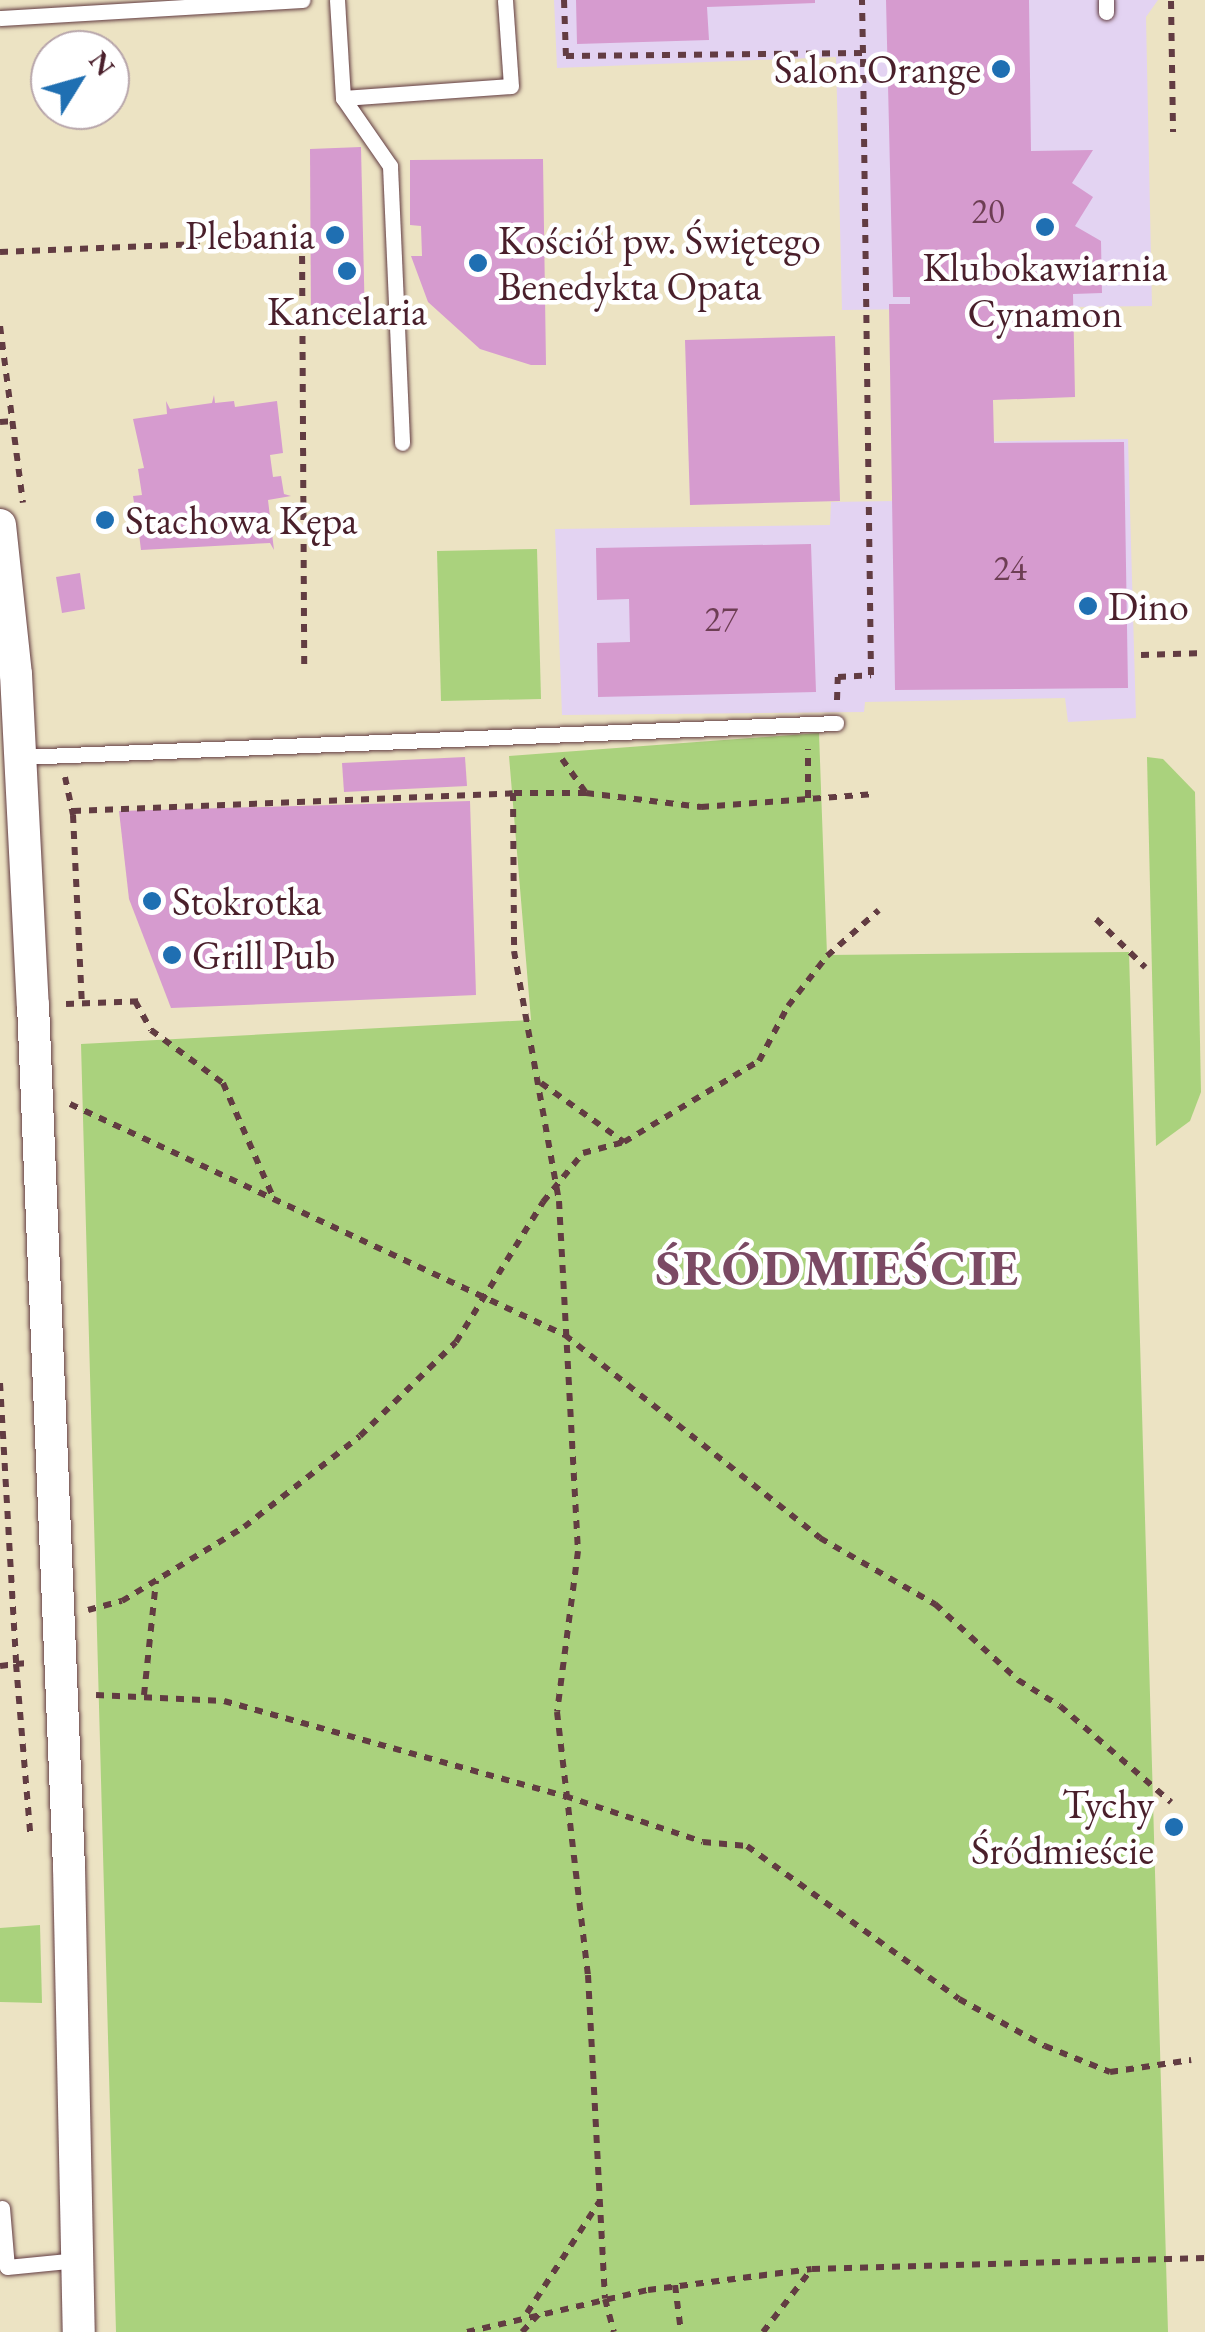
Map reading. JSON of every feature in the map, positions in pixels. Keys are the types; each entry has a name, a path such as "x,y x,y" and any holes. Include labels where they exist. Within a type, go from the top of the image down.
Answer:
{"street":[{"path":"0,525 20,757 69,1867 79,2332"}],"lane":[{"path":"0,18 302,0"},
{"path":"337,0 343,98 390,166 402,442"},
{"path":"343,98 511,86 505,0"},
{"path":"20,757 836,723"},
{"path":"2,2208 7,2266 78,2260"}],"path":[{"path":"564,0 566,56 864,53"},
{"path":"836,723 838,677 871,675 862,0"},
{"path":"1170,1 1174,132"},
{"path":"0,252 302,240 308,347 304,666"},
{"path":"0,422 14,421"},
{"path":"1141,656 1205,654"},
{"path":"556,734 563,765 586,793"},
{"path":"808,770 808,798"},
{"path":"512,793 514,951 540,1082 555,1192 565,1335 578,1551 557,1712 588,1974 605,2299 614,2332"},
{"path":"73,810 512,793 586,793 701,807 875,794"},
{"path":"75,1614 122,1601 244,1527 360,1436 456,1342 583,1153 624,1142 758,1062 788,1006 826,956 879,910"},
{"path":"1096,918 1145,967"},
{"path":"54,1004 146,1001"},
{"path":"135,1002 151,1030 223,1084 274,1200"},
{"path":"540,1082 624,1142"},
{"path":"55,1097 565,1335 820,1538 935,1604 1018,1680 1060,1706 1170,1802"},
{"path":"0,1383 16,1664 32,1847"},
{"path":"144,1695 156,1580"},
{"path":"0,1666 16,1664"},
{"path":"78,1695 224,1701 564,1796 639,1824 763,1853 960,1999 1045,2046 1110,2072 1191,2060"},
{"path":"526,2315 600,2201"},
{"path":"467,2332 526,2315 674,2286 812,2269 1205,2258"},
{"path":"763,2332 812,2269"},
{"path":"674,2286 681,2332"},
{"path":"522,2332 540,2312"}],"shaded area":[{"path":"554,0 1158,0 1146,17 1152,306 842,310 836,57 557,68"},
{"path":"1128,439 1136,718 1068,722 1065,698 865,702 864,712 562,715 555,529 830,525 831,502 894,501 894,443"}],"green space":[{"path":"537,549 541,699 441,701 437,551"},
{"path":"819,733 827,955 1129,952 1168,2332 116,2332 81,1044 531,1020 509,756"},
{"path":"1147,757 1163,759 1195,792 1201,1092 1190,1121 1156,1146"},
{"path":"40,1925 42,2003 0,2002 0,1928"}],"building":[{"path":"576,0 815,3 707,7 709,40 577,44"},
{"path":"886,0 1029,0 1031,151 1093,150 1072,183 1093,197 1075,226 1101,241 1102,293 1073,294 1075,397 993,400 994,443 1124,442 1128,688 895,690 889,304 910,304 910,297 893,297"},
{"name":"Plebania","path":"361,147 365,324 311,324 310,149"},
{"name":"Kościół pw. Świętego Benedykta Opata","path":"543,159 546,365 531,365 480,349 428,302 411,256 422,256 421,226 410,225 410,160"},
{"path":"835,336 840,501 690,505 685,340"},
{"path":"214,395 215,403 234,401 235,407 277,401 283,453 270,455 273,477 281,476 284,494 291,496 268,500 274,550 270,543 141,550 137,518 127,516 136,515 133,496 142,495 138,469 144,468 133,419 167,414 166,401 170,409 212,403"},
{"path":"811,544 816,692 598,697 597,643 630,642 629,599 597,600 596,548"},
{"path":"80,573 85,609 62,613 56,577"},
{"path":"465,757 467,786 344,792 342,763"},
{"path":"470,801 476,995 171,1008 129,899 119,811"}],"place":[{"name":"Salon Orange","path":"1001,69"},
{"name":"Klubokawiarnia Cynamon","path":"1045,227"},
{"name":"Plebania","path":"335,235"},
{"name":"Kościół pw. Świętego Benedykta Opata","path":"478,263"},
{"name":"Kancelaria","path":"347,271"},
{"name":"Stachowa Kępa","path":"105,520"},
{"name":"Dino","path":"1088,606"},
{"name":"Stokrotka","path":"152,901"},
{"name":"Grill Pub","path":"172,955"},
{"name":"Tychy Śródmieście","path":"1174,1827"}],"district":[{"name":"ŚRÓDMIEŚCIE","path":"838,1268"}]}
